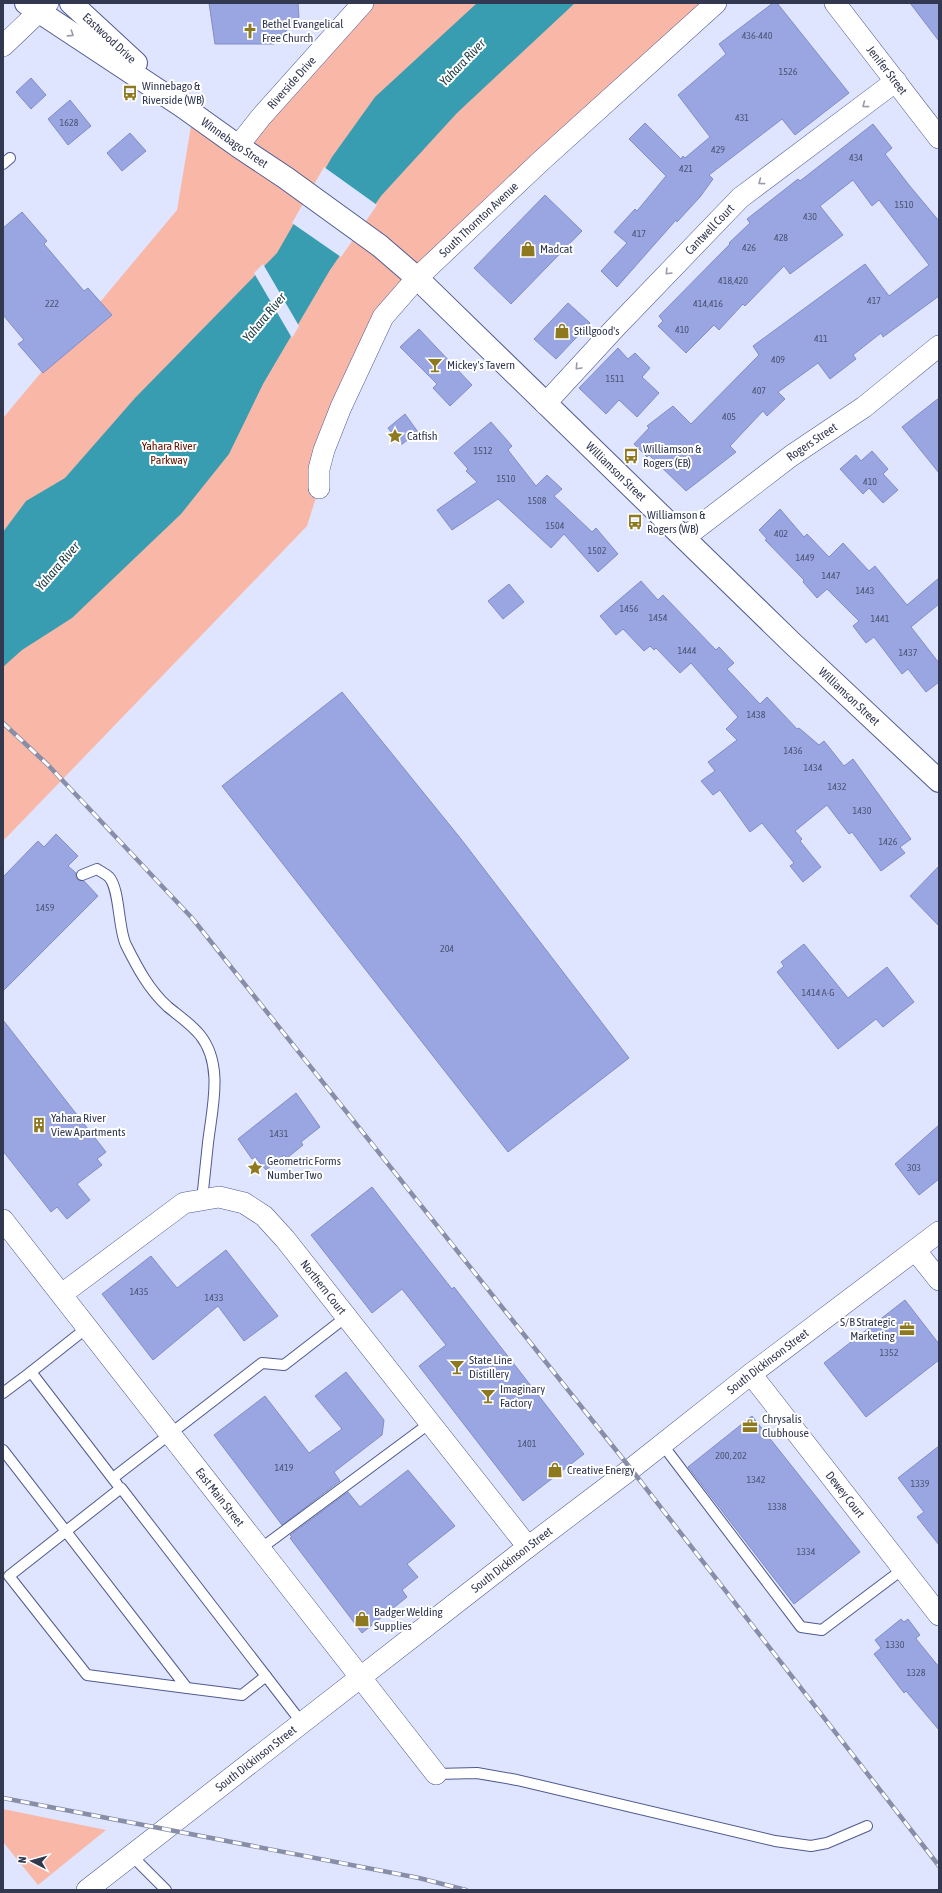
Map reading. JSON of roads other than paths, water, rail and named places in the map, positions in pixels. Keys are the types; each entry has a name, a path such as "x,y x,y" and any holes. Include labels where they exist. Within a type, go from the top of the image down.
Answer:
{"street":[{"name":"Eastwood Drive","path":"71,3 182,106"},
{"name":"Riverside Drive","path":"238,146 261,117 363,3"},
{"name":"South Thornton Avenue","path":"319,488 319,469 324,450 340,407 383,317 417,278 551,152 716,3"},
{"name":"Jenifer Street","path":"834,3 939,138"},
{"name":"Winnebago Street","path":"38,6 286,178 380,246"},
{"path":"3,46 38,6"},
{"name":"Cantwell Court","path":"545,404 625,317 740,198 896,81"},
{"name":"Williamson Street","path":"380,246 417,278 545,404 939,782"},
{"name":"Rogers Street","path":"684,538 791,456 864,407 939,346"},
{"name":"Northern Court","path":"62,1294 184,1203 219,1197 244,1203 264,1216 528,1547"},
{"name":"East Main Street","path":"3,1220 436,1774"},
{"name":"South Dickinson Street","path":"87,1890 751,1374 939,1232"},
{"path":"916,1250 939,1280"},
{"name":"Dewey Court","path":"751,1374 939,1615"}],"lane":[{"path":"82,875 97,869 110,878 116,894 124,941 134,961 147,982 168,1006 186,1020 200,1035 211,1053 214,1074 214,1100 202,1200"},
{"path":"113,1478 262,1363 284,1365 346,1317"},
{"path":"3,1393 88,1328"},
{"path":"31,1372 302,1722"},
{"path":"260,1550 430,1423"},
{"path":"662,1444 801,1628 822,1630 903,1569"},
{"path":"3,1450 187,1688"},
{"path":"121,1488 9,1576 87,1675 242,1695 266,1676"},
{"path":"436,1774 477,1773 517,1780 775,1841 811,1846 827,1844 867,1826"},
{"path":"131,1855 166,1890"}],"water":[{"name":"Yahara River","path":"477,3 575,3 457,113 381,196 330,270 263,384 229,454 181,514 72,618 22,650 3,667 3,532 26,501 65,478 135,398 277,253 332,157 375,97"}],"railway":[{"path":"3,723 48,765 192,918 631,1469 939,1866"},
{"path":"3,1798 419,1878 466,1890"}],"place":[{"name":"Bethel Evangelical Free Church","path":"250,31"},
{"name":"Winnebago & Riverside (WB)","path":"130,93"},
{"name":"Madcat","path":"528,249"},
{"name":"Stillgood's","path":"562,331"},
{"name":"Mickey's Tavern","path":"435,365"},
{"name":"Catfish","path":"395,436"},
{"name":"Williamson & Rogers (EB)","path":"631,456"},
{"name":"Williamson & Rogers (WB)","path":"635,522"},
{"name":"Yahara River View Apartments","path":"39,1125"},
{"name":"Geometric Forms Number Two","path":"255,1168"},
{"name":"S/B Strategic Marketing","path":"907,1329"},
{"name":"State Line Distillery","path":"457,1367"},
{"name":"Imaginary Factory","path":"488,1396"},
{"name":"Chrysalis Clubhouse","path":"750,1426"},
{"name":"Creative Energy","path":"555,1470"},
{"name":"Badger Welding Supplies","path":"362,1619"}],"park label":[{"name":"Yahara River Parkway","path":"169,453"}]}
